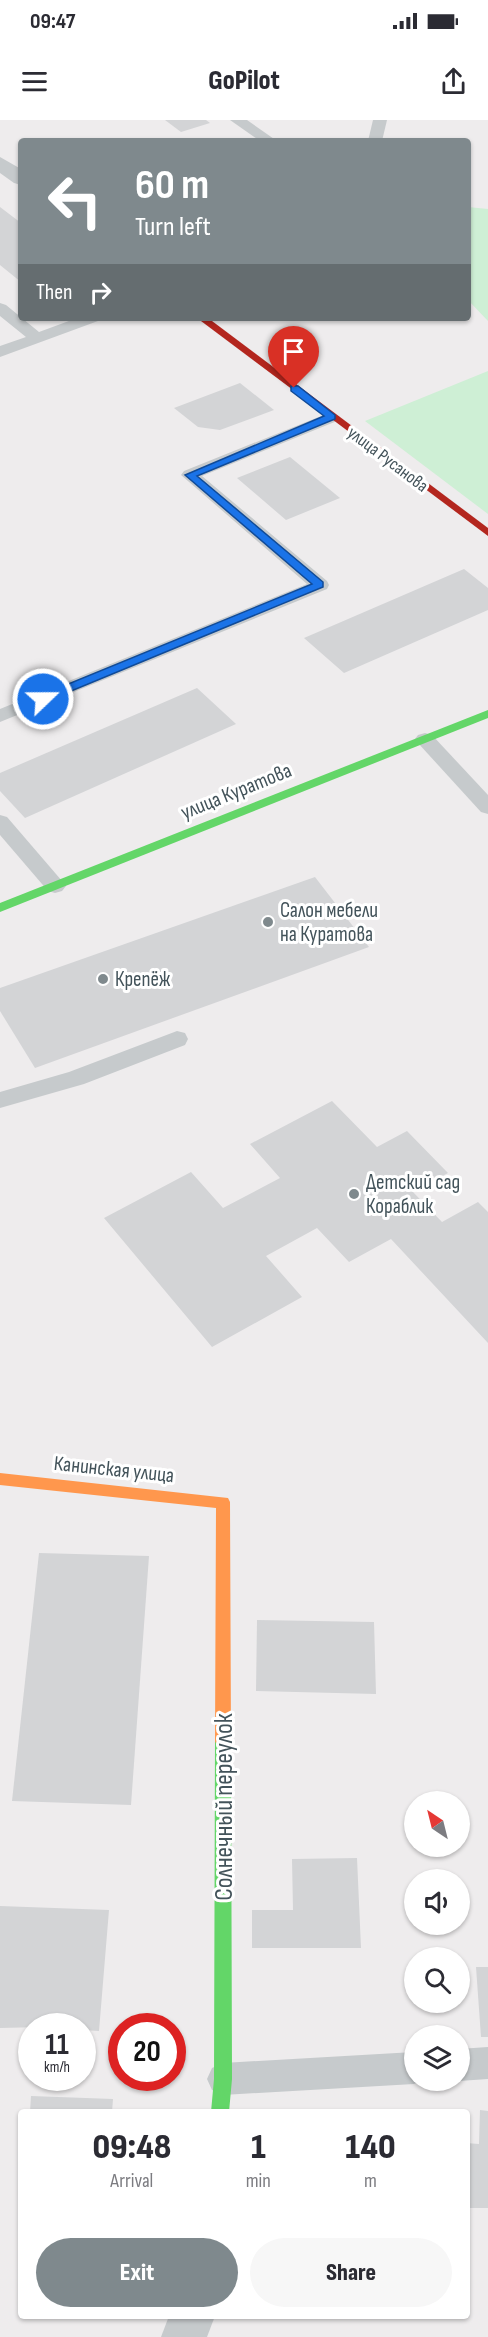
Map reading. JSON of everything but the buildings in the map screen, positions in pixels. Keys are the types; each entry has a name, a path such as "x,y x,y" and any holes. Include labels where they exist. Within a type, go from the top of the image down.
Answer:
{"street":[{"path":"0,164 18,177"},
{"name":"улица Русанова","path":"206,321 488,533"},
{"name":"улица Куратова","path":"0,908 488,714"},
{"name":"Канинская улица","path":"0,1479 223,1502"},
{"name":"Солнечный переулок","path":"220,2109 224,2079 223,1502"},
{"path":"184,2337 191,2319"}],"lane":[{"path":"237,120 265,138"},
{"path":"376,138 380,120"},
{"path":"0,308 37,338"},
{"path":"0,352 84,321"},
{"path":"0,716 320,585 190,475 331,417"},
{"path":"425,739 488,807"},
{"path":"0,822 55,886"},
{"path":"0,1100 76,1078 177,1039"},
{"path":"470,2064 488,2063"},
{"path":"224,2079 404,2069"}],"green space":[{"path":"471,207 488,209 488,321 471,303"},
{"path":"488,371 488,514 365,421"}],"traffic: fast":[{"path":"0,908 488,714"},
{"path":"220,2109 223,2079 223,1741"}],"traffic: slow":[{"path":"0,1479 223,1502 223,1741"}],"traffic: jam":[{"path":"206,321 488,533"}],"place":[{"name":"Салон мебели на Куратова","path":"268,922"},
{"name":"Крепёж","path":"103,979"},
{"name":"Детский сад Кораблик","path":"354,1194"}],"route":[{"path":"43,699 320,585 190,475 331,417 294,388"}]}
